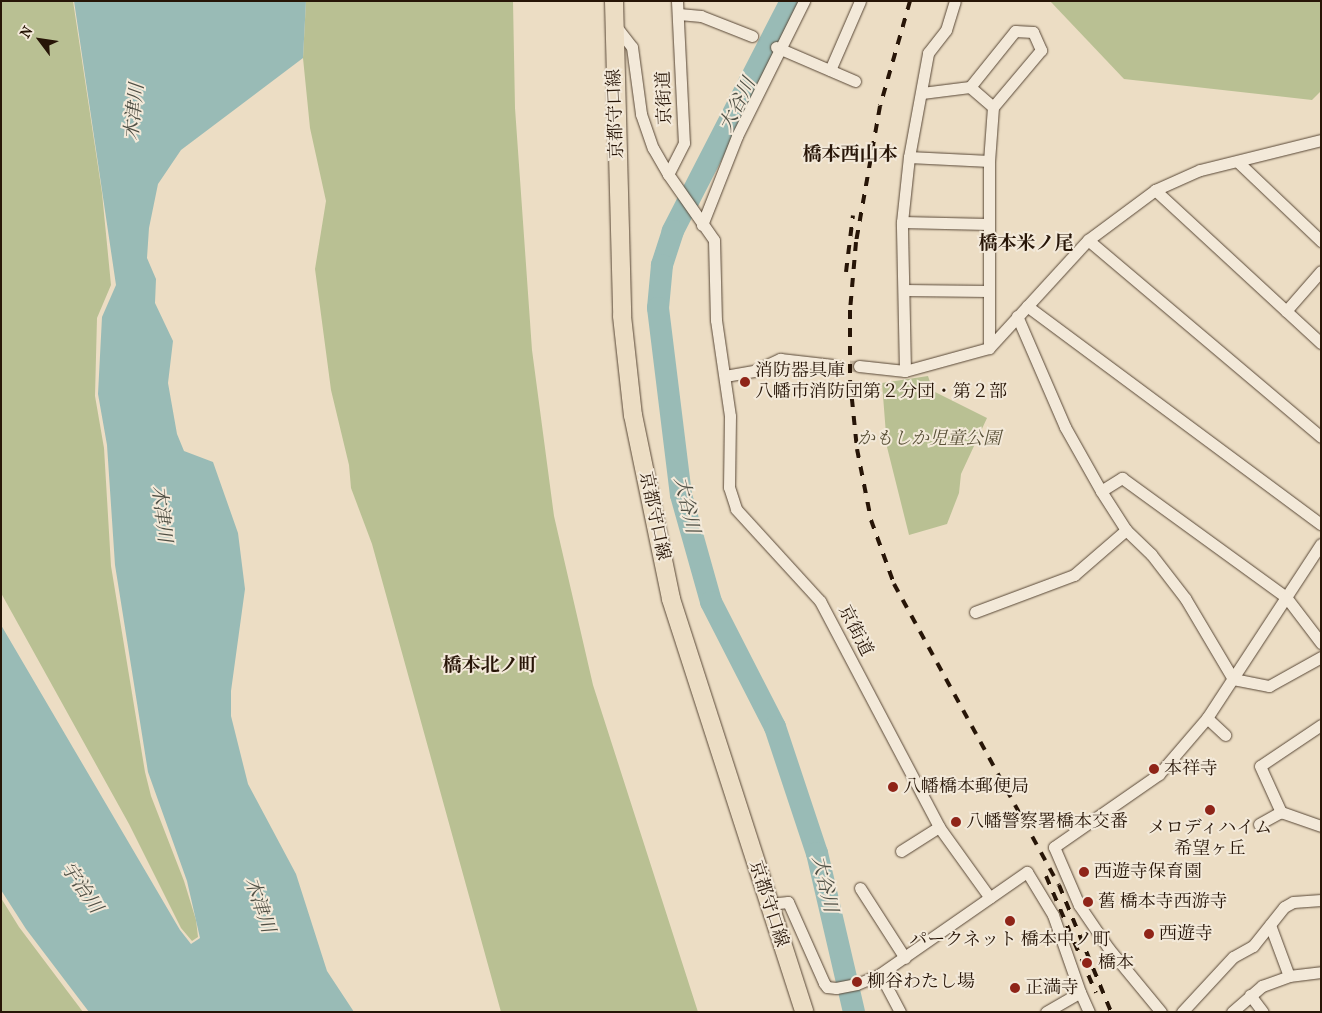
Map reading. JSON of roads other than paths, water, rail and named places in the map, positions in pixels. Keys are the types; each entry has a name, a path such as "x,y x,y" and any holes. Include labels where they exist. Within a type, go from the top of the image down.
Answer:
{"main road":[{"name":"京都守口線","path":"614,1 622,316 633,415 671,599 804,1012"}],"street":[{"name":"京街道","path":"677,1 684,143 668,174 714,240 716,320 730,416 729,486 736,509 820,601 939,827 990,898"},
{"path":"702,225 737,136 778,48 804,1"},
{"path":"830,70 860,1"},
{"path":"905,371 902,222 909,157 928,53 946,30 955,1"},
{"path":"678,14 701,16 752,36"},
{"path":"614,23 632,47 641,114 653,148 668,174"},
{"path":"970,88 1015,31 1033,32 1041,50 993,107 989,161 989,348"},
{"path":"778,48 855,81"},
{"path":"922,93 970,88 993,107"},
{"path":"859,366 905,371 989,348 1088,240 1155,190 1200,170 1321,140"},
{"path":"909,157 989,161"},
{"path":"1238,162 1321,242"},
{"path":"1155,190 1321,343"},
{"path":"902,222 988,224"},
{"path":"1088,240 1321,437"},
{"path":"1286,311 1321,272"},
{"path":"904,290 989,291"},
{"path":"1027,306 1321,524"},
{"path":"1017,316 1066,427 1101,491 1126,530 1151,554 1185,598 1233,679 1269,686 1321,657"},
{"path":"725,376 754,372 780,359 833,365"},
{"path":"1101,491 1122,478 1286,598 1321,643"},
{"path":"975,612 1074,575 1126,530"},
{"path":"1161,1012 1109,949 1079,905 1054,847 1101,811 1142,788 1207,718 1321,544"},
{"path":"1207,718 1225,735"},
{"path":"1321,725 1260,766 1281,812 1321,826"},
{"path":"1259,824 1281,812"},
{"path":"901,851 939,827"},
{"path":"768,904 788,902 824,983 827,987 836,988 857,984 880,974 1027,872 1062,936 1080,992 1090,1012"},
{"path":"860,888 905,958"},
{"path":"1182,1012 1233,957 1253,946 1284,907 1293,902 1321,900"},
{"path":"1270,925 1289,976"},
{"path":"1232,1012 1262,986 1289,976 1321,972"},
{"path":"880,974 900,1012"},
{"path":"1046,1012 1080,992"},
{"path":"1250,995 1263,1012"}],"water":[{"path":"74,1 306,1 303,58 181,150 158,184 149,228 147,258 156,279 155,303 173,341 168,383 177,434 184,451 213,462 238,533 245,589 231,691 231,716 248,784 296,874 327,971 354,1012 89,1012 26,929 1,890 1,625 180,930 191,944 200,938 187,881 148,772 115,565 107,445 98,394 102,317 116,285"}],"waterway":[{"name":"大谷川","path":"791,1 673,231 662,265 658,308 681,495 711,602 775,727 817,853 854,1012"}],"tunnel":[{"path":"833,365 859,366"}],"railway":[{"path":"910,1 880,106 856,242 850,310 850,380 857,449 871,520 894,584 1059,885 1111,1012"},
{"path":"846,272 853,215"},
{"path":"1046,876 1096,993"}],"place":[{"name":"消防器具庫 八幡市消防団第２分団・第２部","path":"745,382"},
{"name":"本祥寺","path":"1154,769"},
{"name":"八幡橋本郵便局","path":"893,787"},
{"name":"メロディハイム 希望ヶ丘","path":"1210,810"},
{"name":"八幡警察署橋本交番","path":"956,822"},
{"name":"西遊寺保育園","path":"1084,872"},
{"name":"舊 橋本寺西游寺","path":"1088,902"},
{"name":"パークネット 橋本中ノ町","path":"1010,921"},
{"name":"西遊寺","path":"1149,934"},
{"name":"橋本","path":"1087,963"},
{"name":"柳谷わたし場","path":"857,982"},
{"name":"正満寺","path":"1015,988"}],"district":[{"name":"橋本西山本","path":"850,155"},
{"name":"橋本米ノ尾","path":"1026,244"},
{"name":"橋本北ノ町","path":"490,666"}],"water label":[{"name":"木津川","path":"135,112"},
{"name":"木津川","path":"161,514"},
{"name":"宇治川","path":"81,888"},
{"name":"木津川","path":"259,905"}],"park label":[{"name":"かもしか児童公園","path":"929,439"}]}
